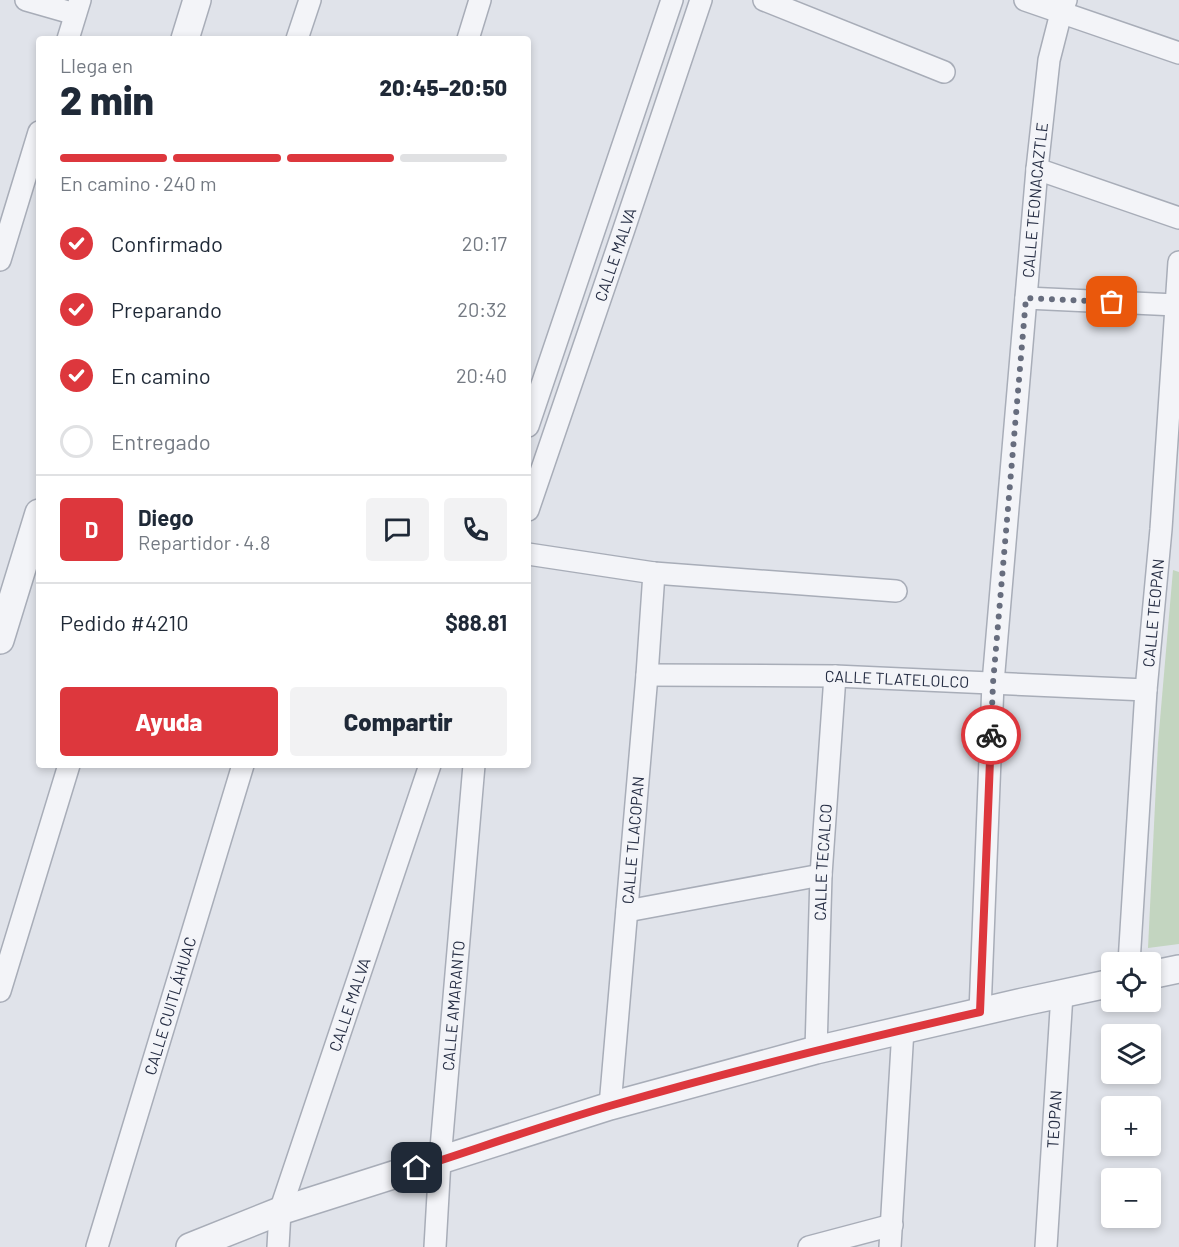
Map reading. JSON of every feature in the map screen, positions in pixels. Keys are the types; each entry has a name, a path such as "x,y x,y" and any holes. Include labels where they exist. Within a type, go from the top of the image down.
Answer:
{"street":[{"path":"26,0 77,7 69,36"},
{"path":"186,36 197,0"},
{"path":"298,36 310,0"},
{"path":"469,36 480,0"},
{"name":"CALLE MALVA","path":"531,417 672,0"},
{"name":"CALLE MALVA","path":"531,501 701,0"},
{"path":"764,0 944,72"},
{"path":"1025,0 1064,7 1179,53"},
{"name":"CALLE TEONACAZTLE","path":"980,1012 993,683 1037,169 1049,60 1064,7"},
{"path":"0,260 6,218 36,140"},
{"path":"1037,169 1179,218"},
{"name":"CALLE TEOPAN","path":"1130,952 1146,690 1170,532 1179,262"},
{"path":"1026,298 1176,305"},
{"path":"2,625 32,561 36,534"},
{"path":"531,554 654,573 896,591"},
{"name":"CALLE TLACOPAN","path":"610,1106 654,573"},
{"name":"CALLE TLATELOLCO","path":"647,675 835,676 1146,690"},
{"name":"CALLE TECALCO","path":"816,1050 821,875 835,676"},
{"path":"0,991 68,768"},
{"name":"CALLE CUITLÁHUAC","path":"97,1247 242,768"},
{"name":"CALLE MALVA","path":"278,1247 280,1211 429,768"},
{"name":"CALLE AMARANTO","path":"435,1247 440,1160 474,768"},
{"path":"627,910 821,875"},
{"path":"1161,973 1179,969"},
{"path":"190,1247 280,1211 610,1106 816,1050 1101,985"},
{"name":"TEOPAN","path":"1046,1247 1062,994"},
{"path":"890,1247 903,1029"},
{"path":"809,1247 892,1225"}],"green space":[{"path":"1173,570 1179,572 1179,944 1148,948 1158,743"}],"way so far":[{"path":"991,735 993,683 1026,298 1112,302"}],"route":[{"path":"417,1168 673,1088 816,1050 980,1012 991,735"}]}
